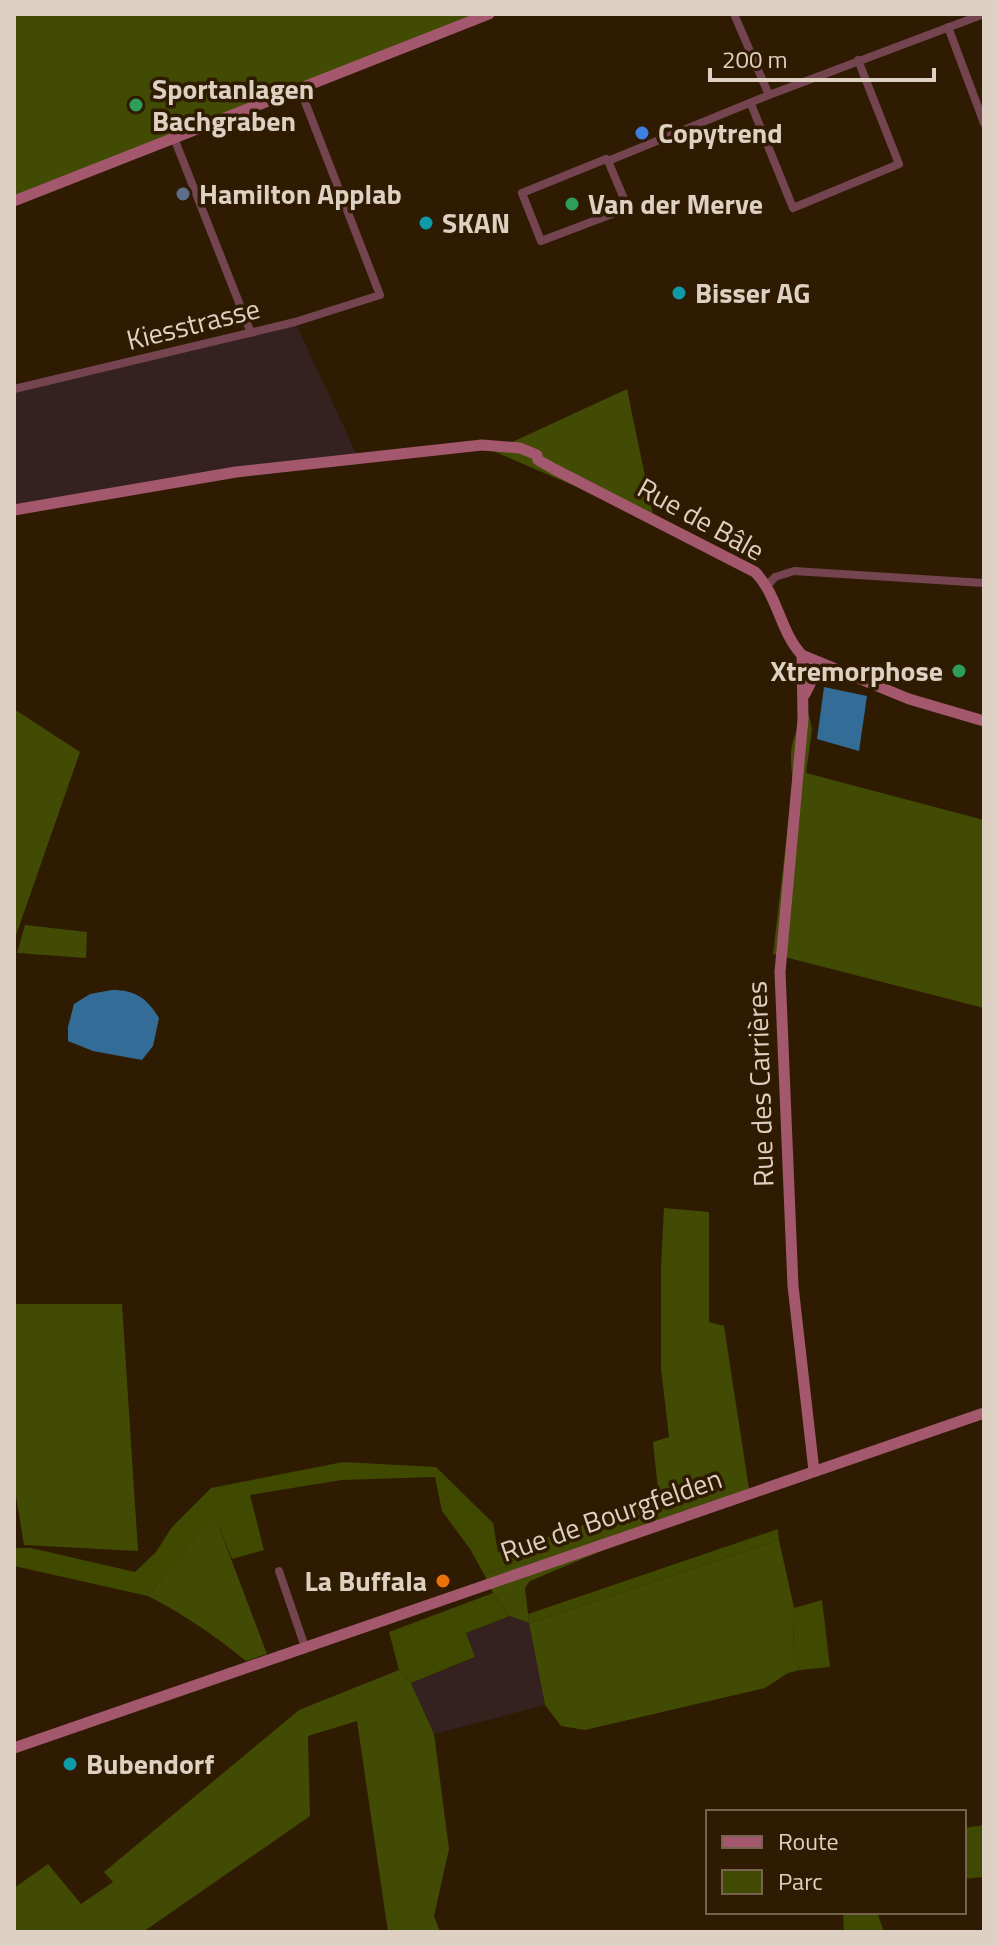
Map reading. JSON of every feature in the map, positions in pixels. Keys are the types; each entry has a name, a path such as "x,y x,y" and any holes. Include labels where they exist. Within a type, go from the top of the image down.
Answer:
{"street":[{"path":"14,201 489,14"},
{"path":"734,14 769,95"},
{"path":"606,159 522,193 541,241 628,208 608,161 858,60 984,14"},
{"path":"948,27 984,123"},
{"path":"751,104 793,208 899,164 858,60"},
{"name":"Kiesstrasse","path":"14,389 251,333 380,295 300,89"},
{"path":"174,138 251,333"},
{"name":"Rue de Bâle","path":"14,510 236,472 482,445 520,448 742,564 762,579 793,645 802,655"},
{"path":"766,587 775,577 794,571 984,583"},
{"path":"802,655 923,704 984,721"},
{"name":"Rue des Carrières","path":"802,655 805,695 780,972 793,1286 814,1471"},
{"name":"Rue des Carrières","path":"805,695 820,664"},
{"name":"Rue de Bourgfelden","path":"14,1748 984,1413"},
{"path":"279,1571 305,1647"}],"shaded area":[{"path":"295,322 357,455 14,514 14,389"},
{"path":"510,1616 529,1623 545,1705 434,1734 411,1683 474,1658 466,1633"}],"green space":[{"name":"Sportanlagen Bachgraben","path":"14,14 489,14 14,201"},
{"path":"627,389 654,520 493,451"},
{"path":"14,709 80,752 14,941"},
{"path":"809,714 812,730 806,773 984,820 984,1008 773,954 793,782 792,746 802,722"},
{"path":"25,925 87,932 86,958 17,953"},
{"path":"664,1208 709,1212 709,1322 724,1326 749,1489 530,1581 525,1588 529,1623 510,1616 484,1574 520,1562 518,1547 659,1500 653,1442 669,1437 661,1368"},
{"path":"14,1304 122,1304 138,1551 24,1545 14,1484"},
{"path":"343,1462 436,1467 493,1523 498,1552 518,1547 520,1562 484,1574 442,1511 435,1477 342,1480 250,1495 264,1550 232,1559 214,1515 148,1596 14,1566 14,1548 31,1548 135,1572 156,1552 172,1527 211,1488"},
{"path":"214,1514 267,1654 246,1661 199,1626 148,1596"},
{"path":"778,1529 779,1540 529,1623 528,1614"},
{"path":"779,1540 794,1608 793,1660 800,1670 788,1673 765,1688 585,1730 561,1726 545,1705 529,1623"},
{"path":"493,1593 510,1616 466,1633 475,1657 411,1683 399,1670 389,1632"},
{"path":"822,1600 830,1667 800,1670 793,1660 794,1608"},
{"path":"399,1670 411,1683 434,1734 449,1849 434,1916 440,1932 388,1932 357,1721 308,1736 310,1816 143,1932 14,1932 14,1888 48,1864 81,1904 113,1882 104,1872 299,1710"},
{"path":"984,1825 984,1877 966,1879 966,1828"},
{"path":"843,1914 878,1914 884,1932 844,1932"}],"water":[{"path":"824,687 867,696 859,751 817,739"},
{"path":"112,990 140,996 159,1018 153,1046 142,1060 93,1051 68,1041 74,1004 90,994"}],"place":[{"name":"Sportanlagen Bachgraben","path":"136,105"},
{"name":"Copytrend","path":"642,133"},
{"name":"Hamilton Applab","path":"183,194"},
{"name":"Van der Merve","path":"572,204"},
{"name":"SKAN","path":"426,223"},
{"name":"Bisser AG","path":"679,293"},
{"name":"Xtremorphose","path":"959,671"},
{"name":"La Buffala","path":"443,1581"},
{"name":"Bubendorf","path":"70,1764"}]}
